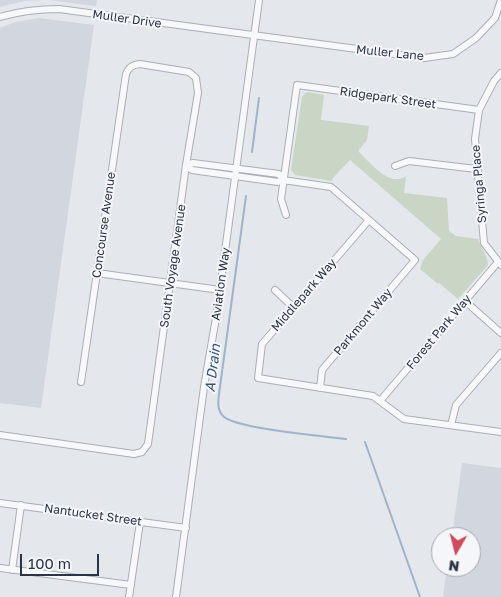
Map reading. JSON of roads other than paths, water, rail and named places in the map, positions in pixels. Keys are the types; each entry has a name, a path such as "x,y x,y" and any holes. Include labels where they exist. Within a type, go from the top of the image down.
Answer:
{"street":[{"name":"Aviation Way","path":"176,597 259,0"},
{"name":"Muller Lane","path":"254,36 424,58 453,54 476,38 494,18 501,0"},
{"name":"Muller Drive","path":"0,17 38,9 59,10 254,36"},
{"path":"494,18 501,23"},
{"name":"South Voyage Avenue","path":"0,435 134,454 142,452 148,444 198,85 196,78 189,72 140,64 128,68"},
{"name":"Concourse Avenue","path":"81,382 124,81 128,68"},
{"name":"Syringa Place","path":"499,263 484,243 476,169 475,139 479,110 494,81 501,74"},
{"name":"Ridgepark Street","path":"283,180 297,85 479,110"},
{"path":"395,166 408,161 476,169"},
{"path":"186,165 192,170 236,173 278,182 283,180 331,187 369,220"},
{"path":"283,180 281,200 286,215"},
{"name":"Parkmont Way","path":"320,388 322,370 415,260 369,220"},
{"name":"Middlepark Way","path":"320,388 258,378 262,344 369,220"},
{"name":"Forest Park Way","path":"380,401 499,263"},
{"path":"97,273 220,290"},
{"path":"275,290 294,307"},
{"path":"465,301 501,333"},
{"path":"451,425 456,405 501,353"},
{"path":"320,388 374,396 404,419 501,432"},
{"name":"Nantucket Street","path":"0,503 186,528"},
{"path":"12,570 21,505"},
{"path":"129,597 140,522"},
{"path":"0,568 131,585"}],"waterway":[{"name":"A Drain","path":"252,152 259,98"},
{"name":"A Drain","path":"246,196 218,405 220,411 223,416 231,421 245,425 346,439"},
{"name":"A Drain","path":"365,442 420,597"}]}
